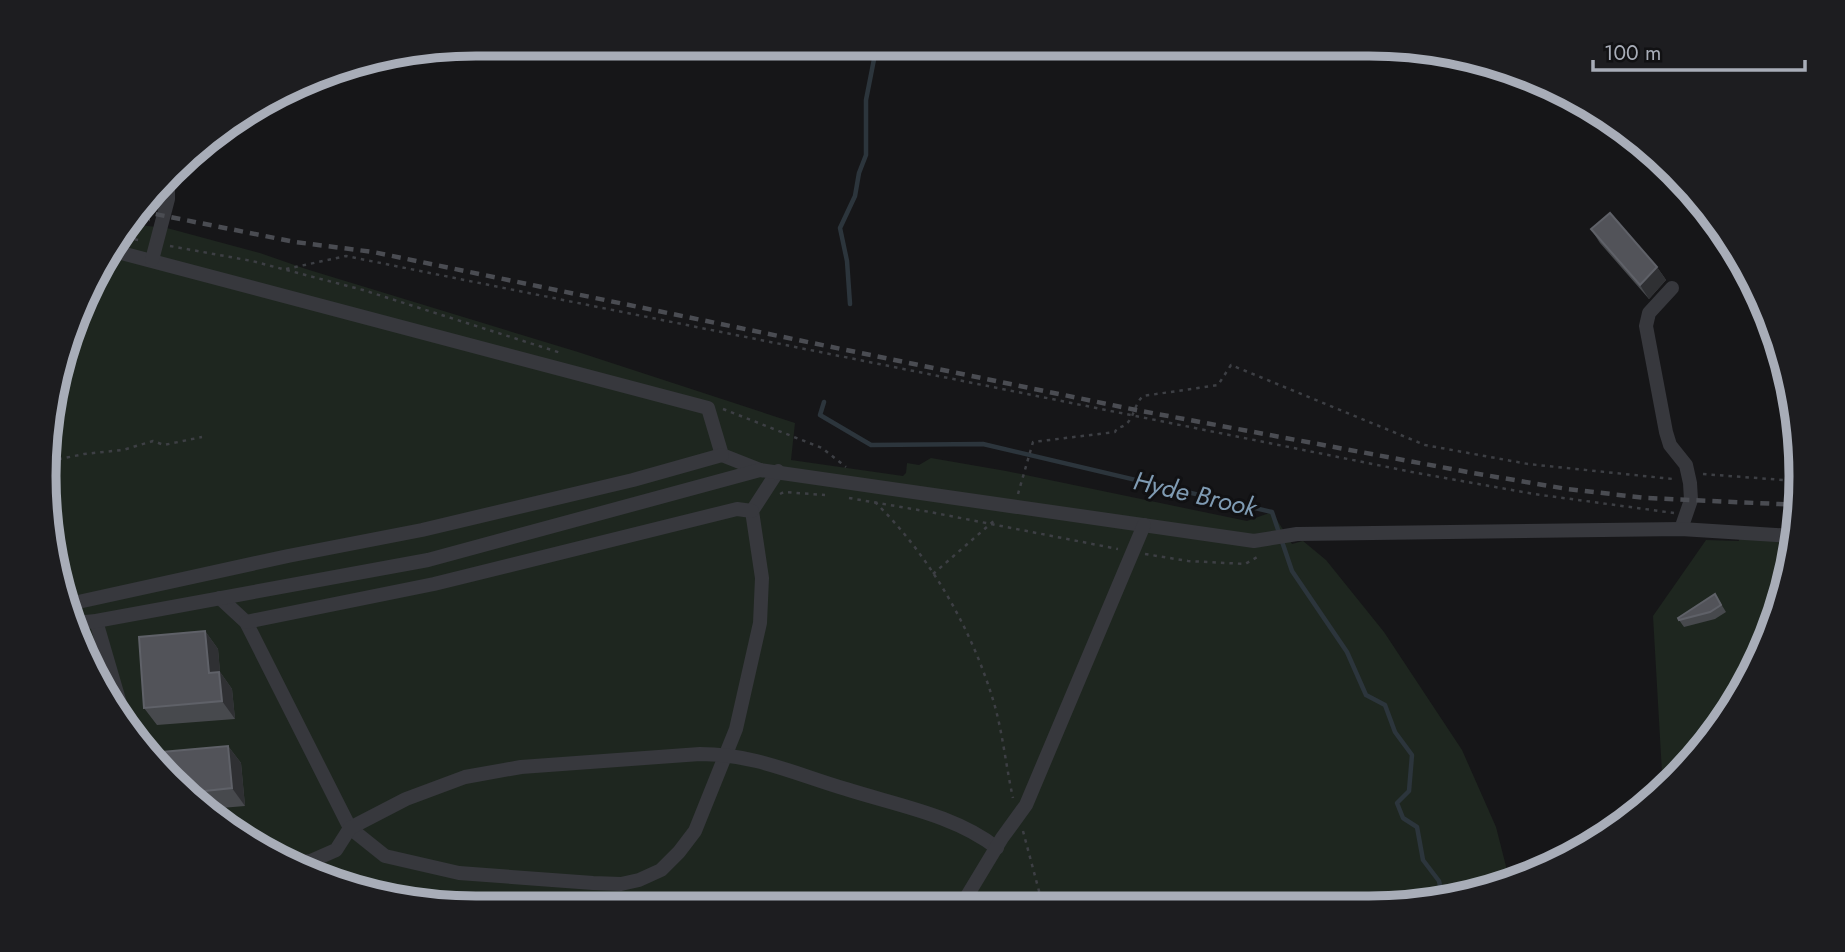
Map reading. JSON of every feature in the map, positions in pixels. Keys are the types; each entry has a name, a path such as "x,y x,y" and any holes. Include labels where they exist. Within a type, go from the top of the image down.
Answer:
{"lane":[{"path":"152,260 168,190"},
{"path":"121,253 708,408 722,455"},
{"path":"1672,288 1649,313 1646,326 1666,432 1670,445 1686,466 1689,476 1691,500 1684,523"},
{"path":"75,603 339,545 422,530 633,480 722,455 760,470"},
{"path":"82,622 428,559 760,470 1254,541 1290,535 1684,523 1784,535"},
{"path":"220,598 246,622 350,828 385,856 446,870 510,877 621,884 639,880 661,870 695,831 728,754 760,623 762,578 752,511 778,471"},
{"path":"246,622 434,584 737,509 752,511"},
{"path":"967,896 1026,805 1144,525"},
{"path":"96,621 117,694"},
{"path":"309,861 336,850 350,828 407,799 465,777 522,767 728,754 765,762 938,818 978,833 997,848"}],"path":[{"path":"130,238 286,270 345,256 1418,473 1534,494 1667,511 1684,523"},
{"path":"933,574 1002,513 1003,506 1018,493 1033,442 1123,427 1133,416 1138,401 1143,396 1218,385 1231,365 1424,445 1528,464 1684,480 1694,474 1789,480"},
{"path":"57,460 123,450 153,441 163,444 202,437"},
{"path":"870,487 869,496 902,530 933,574 960,618 982,668 995,705 1018,816 1040,896"},
{"path":"773,498 784,492 830,495"},
{"path":"841,497 1188,561 1245,564 1260,557 1268,538"}],"shaded area":[{"path":"139,225 167,228 260,253 795,423 791,460 903,476 907,463 919,465 931,458 1247,521 1272,512 1292,544 1303,541 1326,560 1384,632 1462,750 1496,827 1508,873 1451,888 1396,895 476,896 394,888 341,874 266,840 199,792 143,732 99,662 70,585 57,503 60,421 78,341 99,290"},
{"path":"1738,534 1784,536 1767,611 1733,686 1702,732 1662,777 1653,616 1706,540 1739,541"}],"building":[{"path":"1610,213 1657,267 1640,285 1591,229"},
{"path":"1715,594 1721,605 1710,612 1679,620 1678,618"},
{"path":"205,631 209,673 219,672 222,701 144,708 139,637"},
{"path":"228,746 232,788 199,792 159,752"}],"waterway":[{"name":"Hyde Brook","path":"850,304 847,261 840,228 855,196 866,155 866,100 875,56"},
{"name":"Hyde Brook","path":"824,402 820,415 871,445 983,444 1272,512 1292,571 1347,652 1366,695 1385,705 1395,732 1412,755 1409,791 1397,803 1403,818 1417,827 1423,860 1439,881 1441,890"}],"railway":[{"path":"149,213 295,242 373,252 1136,410 1473,473 1567,489 1646,498 1788,504"}]}
